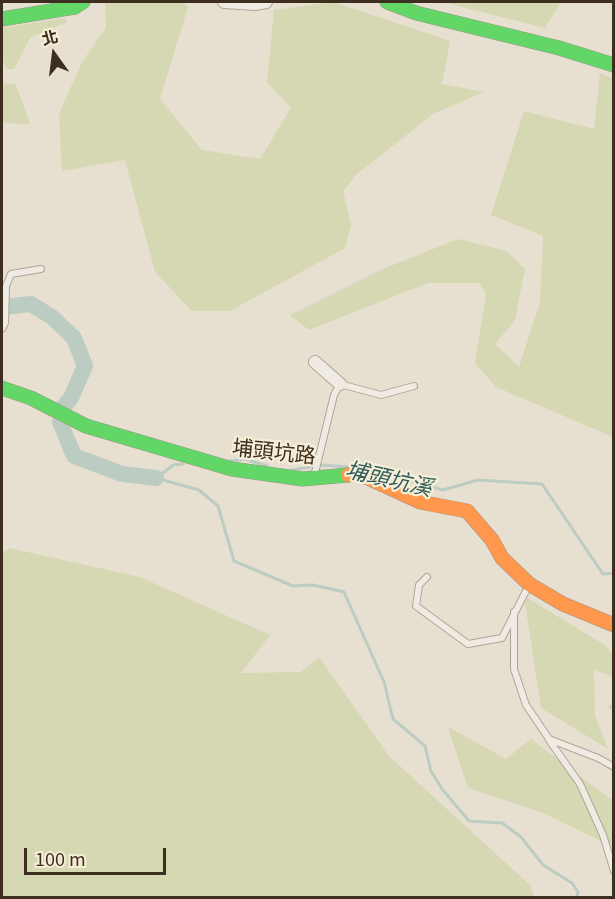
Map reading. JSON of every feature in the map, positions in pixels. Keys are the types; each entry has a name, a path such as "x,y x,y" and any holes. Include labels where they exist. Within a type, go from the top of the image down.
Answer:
{"street":[{"path":"2,19 75,7 82,2"},
{"path":"224,2 255,4 266,2"},
{"path":"387,2 416,12 559,48 614,65"},
{"path":"315,362 340,384"},
{"name":"埔頭坑路","path":"2,388 31,398 86,426 178,455 232,469 303,479 315,475 359,474 420,502 466,511 492,540 502,558 529,584 563,604 614,625"}],"lane":[{"path":"3,326 6,286 11,274 41,269"},
{"path":"315,475 334,395 340,384 381,395 414,386"},
{"path":"427,577 419,585 416,606 468,644 502,638 529,584"},
{"path":"514,612 514,669 526,705 580,783 603,835 614,871"},
{"path":"549,739 598,758 614,767"}],"path":[{"path":"614,698 610,707 614,715"}],"green space":[{"path":"105,2 182,2 188,7 160,99 202,150 260,159 291,108 267,82 274,10 333,2 450,41 442,84 484,92 433,114 357,174 343,191 351,225 345,248 230,311 192,311 155,272 125,160 62,171 59,114 82,62 106,28"},
{"path":"442,2 561,2 545,28"},
{"path":"65,18 67,22 30,38 14,69 8,69 2,62 2,28"},
{"path":"600,73 614,79 613,437 496,387 475,363 486,294 479,283 428,283 309,330 290,315 378,271 458,239 506,251 525,269 515,320 495,344 519,367 540,302 543,236 491,215 524,111 594,129"},
{"path":"2,83 16,85 30,124 2,123"},
{"path":"9,548 140,577 270,635 241,673 301,672 319,657 389,756 531,886 534,897 2,897 2,553"},
{"path":"524,596 605,645 613,655 613,677 594,670 595,716 608,749 541,708"},
{"path":"448,727 506,759 531,739 613,801 613,847 541,812 468,788"}],"waterway":[{"name":"埔頭坑溪","path":"2,307 31,304 52,317 74,338 85,366 71,398 60,411"},
{"name":"埔頭坑溪","path":"60,422 74,456 122,474 156,478"},
{"name":"埔頭坑溪","path":"230,461 245,459 267,466"},
{"name":"埔頭坑溪","path":"158,477 173,465 183,464"},
{"name":"埔頭坑溪","path":"291,470 324,465 347,467"},
{"name":"埔頭坑溪","path":"368,470 443,490 478,480 542,484 603,574 614,573"},
{"path":"156,478 199,490 218,506 234,561 293,586 313,585 344,592 384,682 393,719 425,746 431,771 442,789 469,821 502,823 521,837 543,865 572,883 578,892 577,898"}],"traffic: fast":[{"path":"2,19 75,7 83,2"},
{"path":"387,2 416,13 559,48 614,65"},
{"path":"2,388 31,398 86,426 232,469 303,479 348,475"}],"traffic: slow":[{"path":"348,475 359,474 420,502 467,511 492,540 502,558 529,584 563,604 614,625"}]}
